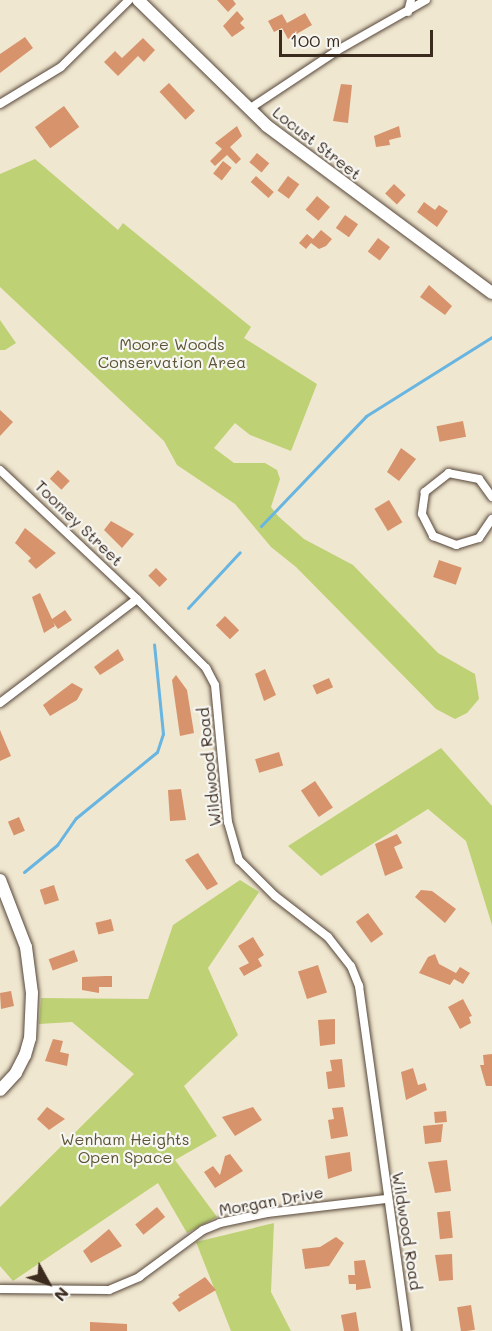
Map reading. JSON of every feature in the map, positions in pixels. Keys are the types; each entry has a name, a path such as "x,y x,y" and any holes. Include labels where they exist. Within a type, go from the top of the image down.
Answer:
{"main road":[{"name":"Locust Street","path":"138,0 249,109 358,197 492,293"},
{"path":"0,880 26,947 32,991 30,1038 25,1055 16,1073 0,1090"}],"street":[{"path":"0,104 61,67 129,0"},
{"path":"408,12 411,0"},
{"path":"249,109 338,50 426,0"},
{"name":"Toomey Street","path":"0,470 136,599"},
{"path":"492,497 479,479 449,473 425,492 422,514 433,536 456,545 479,538 492,519"},
{"path":"0,703 136,599"},
{"name":"Wildwood Road","path":"136,599 193,652 215,686 228,822 239,860 275,896 328,938 351,966 363,1010 386,1199 407,1331"},
{"name":"Morgan Drive","path":"0,1289 110,1290 139,1277 203,1230 220,1223 267,1213 386,1199"}],"green space":[{"name":"Moore Woods Conservation Area","path":"35,159 118,230 123,223 251,327 244,338 317,384 291,451 250,435 235,423 214,448 234,463 265,463 277,470 280,479 271,507 278,516 304,539 353,565 438,653 475,674 479,699 467,713 455,719 436,709 296,567 271,547 235,504 177,465 164,441 0,287 0,174"},
{"path":"0,320 16,343 5,350 0,350"},
{"path":"441,748 492,806 492,925 466,841 428,809 321,876 288,846"},
{"name":"Wenham Heights Open Space","path":"240,880 259,892 208,968 238,1035 184,1086 217,1136 175,1160 217,1217 187,1233 158,1183 13,1281 0,1266 0,1207 134,1074 72,1022 39,1024 41,998 148,999 173,925"},
{"path":"274,1223 271,1292 291,1331 231,1331 196,1242"}],"building":[{"path":"217,0 233,0 236,4 228,12"},
{"path":"237,11 244,19 240,23 245,28 232,37 223,26"},
{"path":"305,13 312,25 288,39 282,28 274,32 268,21 282,14 287,23"},
{"path":"25,37 33,48 0,73 0,54"},
{"path":"143,38 155,50 144,62 138,56 118,76 104,62 115,51 122,58"},
{"path":"169,83 195,111 185,120 159,92"},
{"path":"341,84 352,85 348,123 333,121"},
{"path":"64,106 79,127 50,148 35,127"},
{"path":"237,126 242,136 230,147 241,159 236,164 227,155 215,166 210,161 222,149 215,143"},
{"path":"399,126 401,137 389,140 390,145 376,147 374,136"},
{"path":"257,153 269,163 262,172 249,162"},
{"path":"223,161 232,168 222,180 213,174"},
{"path":"256,176 274,192 268,198 251,182"},
{"path":"288,176 299,184 289,199 277,191"},
{"path":"394,184 406,195 397,204 385,194"},
{"path":"317,196 330,207 318,221 305,210"},
{"path":"424,202 435,210 439,205 448,211 437,227 417,212"},
{"path":"345,215 358,224 349,237 336,228"},
{"path":"321,230 332,239 326,246 319,249 311,243 306,249 299,243 307,234 313,239"},
{"path":"378,238 390,247 380,261 368,252"},
{"path":"429,285 452,306 445,315 420,297"},
{"path":"0,410 13,422 0,436"},
{"path":"463,421 466,437 440,442 436,426"},
{"path":"401,448 416,459 399,481 387,472"},
{"path":"58,470 70,481 62,490 50,479"},
{"path":"389,500 402,522 388,531 374,509"},
{"path":"111,521 134,534 122,548 104,530"},
{"path":"25,528 56,553 36,569 28,561 31,558 15,543"},
{"path":"439,560 462,568 456,585 433,577"},
{"path":"156,568 167,579 160,587 148,576"},
{"path":"40,593 52,619 65,610 72,620 58,629 53,622 55,626 44,633 32,597"},
{"path":"225,616 239,630 230,639 216,625"},
{"path":"118,649 124,660 100,675 94,667"},
{"path":"265,669 276,695 264,701 255,674"},
{"path":"176,675 187,690 194,733 180,736 172,680"},
{"path":"329,678 333,687 317,694 313,685"},
{"path":"72,683 83,689 77,700 50,716 43,705"},
{"path":"0,730 11,756 0,761"},
{"path":"279,752 283,765 259,773 255,759"},
{"path":"315,781 333,808 319,817 301,791"},
{"path":"181,789 186,820 170,821 168,790"},
{"path":"19,817 25,831 14,835 8,822"},
{"path":"397,834 402,843 394,847 403,868 385,876 375,844"},
{"path":"198,853 218,884 207,890 185,860"},
{"path":"54,885 59,900 45,905 40,890"},
{"path":"421,890 432,891 456,909 445,923 415,897"},
{"path":"368,913 383,934 371,943 356,922"},
{"path":"111,919 114,931 98,935 95,923"},
{"path":"253,937 264,955 258,959 262,966 244,976 239,968 249,963 238,946"},
{"path":"74,950 78,961 53,971 49,959"},
{"path":"435,954 439,964 456,973 460,967 470,973 463,984 454,979 450,985 419,973 428,957"},
{"path":"318,965 327,993 307,999 298,971"},
{"path":"112,976 112,987 99,987 99,993 82,990 82,977"},
{"path":"11,991 14,1006 1,1009 0,993"},
{"path":"463,999 472,1016 469,1017 471,1023 460,1029 448,1007"},
{"path":"335,1019 335,1044 320,1046 318,1020"},
{"path":"53,1039 63,1041 60,1052 69,1054 67,1066 45,1061"},
{"path":"492,1054 492,1086 486,1086 480,1065 484,1065 483,1055"},
{"path":"342,1059 345,1087 328,1089 326,1072 332,1071 330,1060"},
{"path":"413,1068 418,1085 425,1083 427,1090 406,1100 401,1072"},
{"path":"47,1107 65,1119 49,1130 37,1119"},
{"path":"253,1107 262,1120 235,1136 222,1117"},
{"path":"343,1107 348,1136 331,1139 328,1120 334,1119 332,1108"},
{"path":"446,1111 447,1122 435,1123 434,1112"},
{"path":"443,1124 441,1142 425,1144 423,1126"},
{"path":"350,1152 352,1171 328,1179 325,1156"},
{"path":"230,1154 243,1171 215,1188 204,1172 213,1166 220,1175 225,1156"},
{"path":"447,1160 451,1191 435,1193 428,1162"},
{"path":"157,1207 165,1217 143,1235 135,1225"},
{"path":"450,1211 453,1238 440,1239 437,1212"},
{"path":"109,1229 122,1246 91,1263 83,1251"},
{"path":"336,1237 344,1243 329,1266 305,1269 302,1249 320,1247"},
{"path":"452,1254 453,1280 439,1281 435,1255"},
{"path":"365,1260 371,1288 356,1290 356,1284 349,1284 348,1275 355,1275 354,1261"},
{"path":"205,1277 216,1290 179,1312 172,1303 180,1297 178,1295"},
{"path":"471,1305 475,1330 461,1331 457,1307"},
{"path":"356,1312 359,1331 344,1331 341,1315"},
{"path":"90,1322 127,1324 127,1331 90,1331"}],"waterway":[{"path":"261,526 366,416 492,337"},
{"path":"188,608 240,552"},
{"path":"24,872 57,845 76,818 157,752 163,734 154,644"}]}
